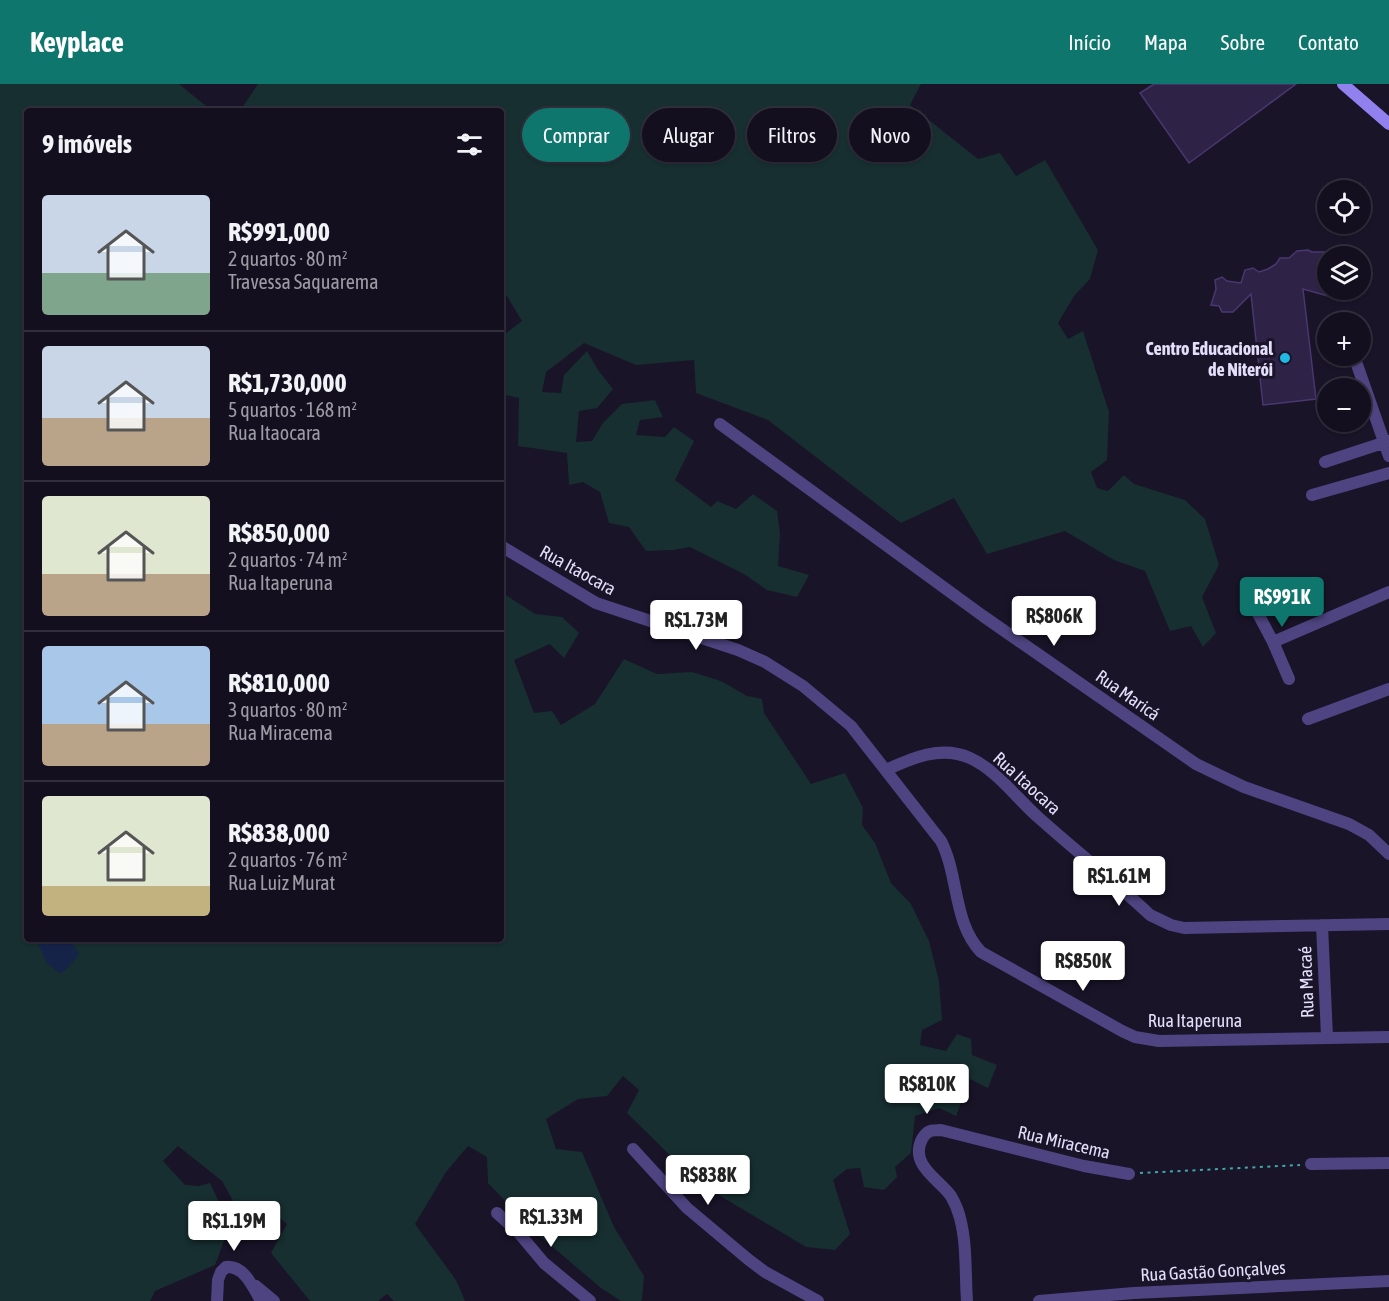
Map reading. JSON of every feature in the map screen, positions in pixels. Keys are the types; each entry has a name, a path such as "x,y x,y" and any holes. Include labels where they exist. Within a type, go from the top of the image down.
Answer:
{"main road":[{"path":"1343,84 1389,124"}],"street":[{"path":"1358,366 1387,442 1389,456"},
{"name":"Rua Maricá","path":"720,424 983,616 1196,764 1244,787 1349,824 1369,835 1389,854"},
{"path":"1325,462 1387,442"},
{"path":"1312,495 1389,473"},
{"name":"Rua Itaocara","path":"504,548 596,603 711,640 765,662 803,686 850,726 886,770 915,757 928,754 942,752 969,757 986,768 1150,915 1171,925 1184,928 1389,924"},
{"path":"1245,591 1273,642 1289,679"},
{"path":"1273,642 1389,592"},
{"path":"1308,719 1389,689"},
{"name":"Rua Itaperuna","path":"886,770 941,841 949,860 968,937 981,952 1122,1031 1144,1039 1159,1041 1389,1037"},
{"name":"Rua Macaé","path":"1322,925 1327,1037"},
{"name":"Rua Miracema","path":"967,1301 964,1235 960,1218 950,1195 921,1165 919,1150 925,1134 931,1130 941,1130 1084,1166 1129,1174"},
{"path":"633,1149 687,1208 749,1260 773,1277 818,1301"},
{"path":"1311,1164 1389,1163"},
{"path":"497,1213 523,1238 544,1263 590,1301"},
{"path":"217,1301 221,1272 226,1267 235,1267 274,1301"},
{"path":"248,1280 261,1301"},
{"name":"Rua Gastão Gonçalves","path":"1039,1301 1134,1293 1389,1281"}],"path":[{"path":"1129,1174 1311,1164"}],"green space":[{"path":"0,84 179,84 208,108 24,108 24,942 504,942 504,594 535,614 562,617 579,633 564,658 550,644 514,660 534,713 552,711 561,725 595,704 624,659 657,674 692,672 721,681 747,696 762,699 764,713 811,784 845,773 863,808 862,825 875,843 891,883 911,904 929,941 939,981 942,1020 922,1030 920,1045 946,1051 957,1034 971,1039 972,1055 997,1065 988,1088 970,1079 956,1116 939,1108 915,1116 911,1153 895,1167 897,1177 884,1190 864,1187 860,1168 847,1169 833,1180 850,1234 835,1250 806,1247 697,1182 627,1113 639,1090 623,1076 607,1096 578,1099 546,1119 556,1149 582,1152 614,1227 644,1276 642,1300 640,1301 621,1301 601,1288 536,1233 488,1183 487,1157 468,1146 446,1172 415,1224 456,1280 465,1301 394,1301 387,1294 378,1301 310,1301 271,1253 287,1224 274,1213 256,1220 241,1215 222,1181 178,1146 163,1161 185,1185 199,1186 210,1183 230,1225 215,1265 155,1291 150,1301 0,1301"},
{"path":"258,84 921,84 910,105 914,108 849,108 849,162 931,162 931,122 978,159 1000,153 1016,176 1045,160 1098,250 1090,279 1074,296 1058,323 1068,339 1083,331 1109,412 1107,460 1091,472 1097,488 1108,491 1124,475 1134,484 1185,500 1205,519 1219,565 1202,597 1216,633 1203,647 1191,626 1170,631 1145,571 1114,560 1065,531 987,554 954,498 901,523 768,420 696,393 694,360 636,365 584,343 546,372 542,392 561,393 564,375 587,351 613,389 597,408 579,411 576,442 592,441 603,423 622,404 655,400 663,417 640,420 636,435 665,437 674,427 694,441 675,480 711,507 717,501 736,509 753,494 777,511 780,533 778,566 809,575 797,597 767,590 744,574 690,547 646,551 629,527 609,523 600,492 583,482 569,485 567,453 518,446 519,398 504,395 504,335 522,321 504,291 504,108 242,108"}],"water":[{"path":"37,942 72,942 79,954 65,971 59,973 46,962"}],"building":[{"path":"1154,84 1296,84 1189,163 1140,93"},
{"path":"1297,251 1317,252 1317,293 1303,289 1316,399 1263,405 1251,294 1233,312 1222,312 1219,306 1211,305 1216,289 1215,280 1222,277 1227,281 1241,283 1245,270 1253,268 1259,272 1268,269 1280,258 1289,258"}],"place":[{"name":"Centro Educacional de Niterói","path":"1285,358"}]}
